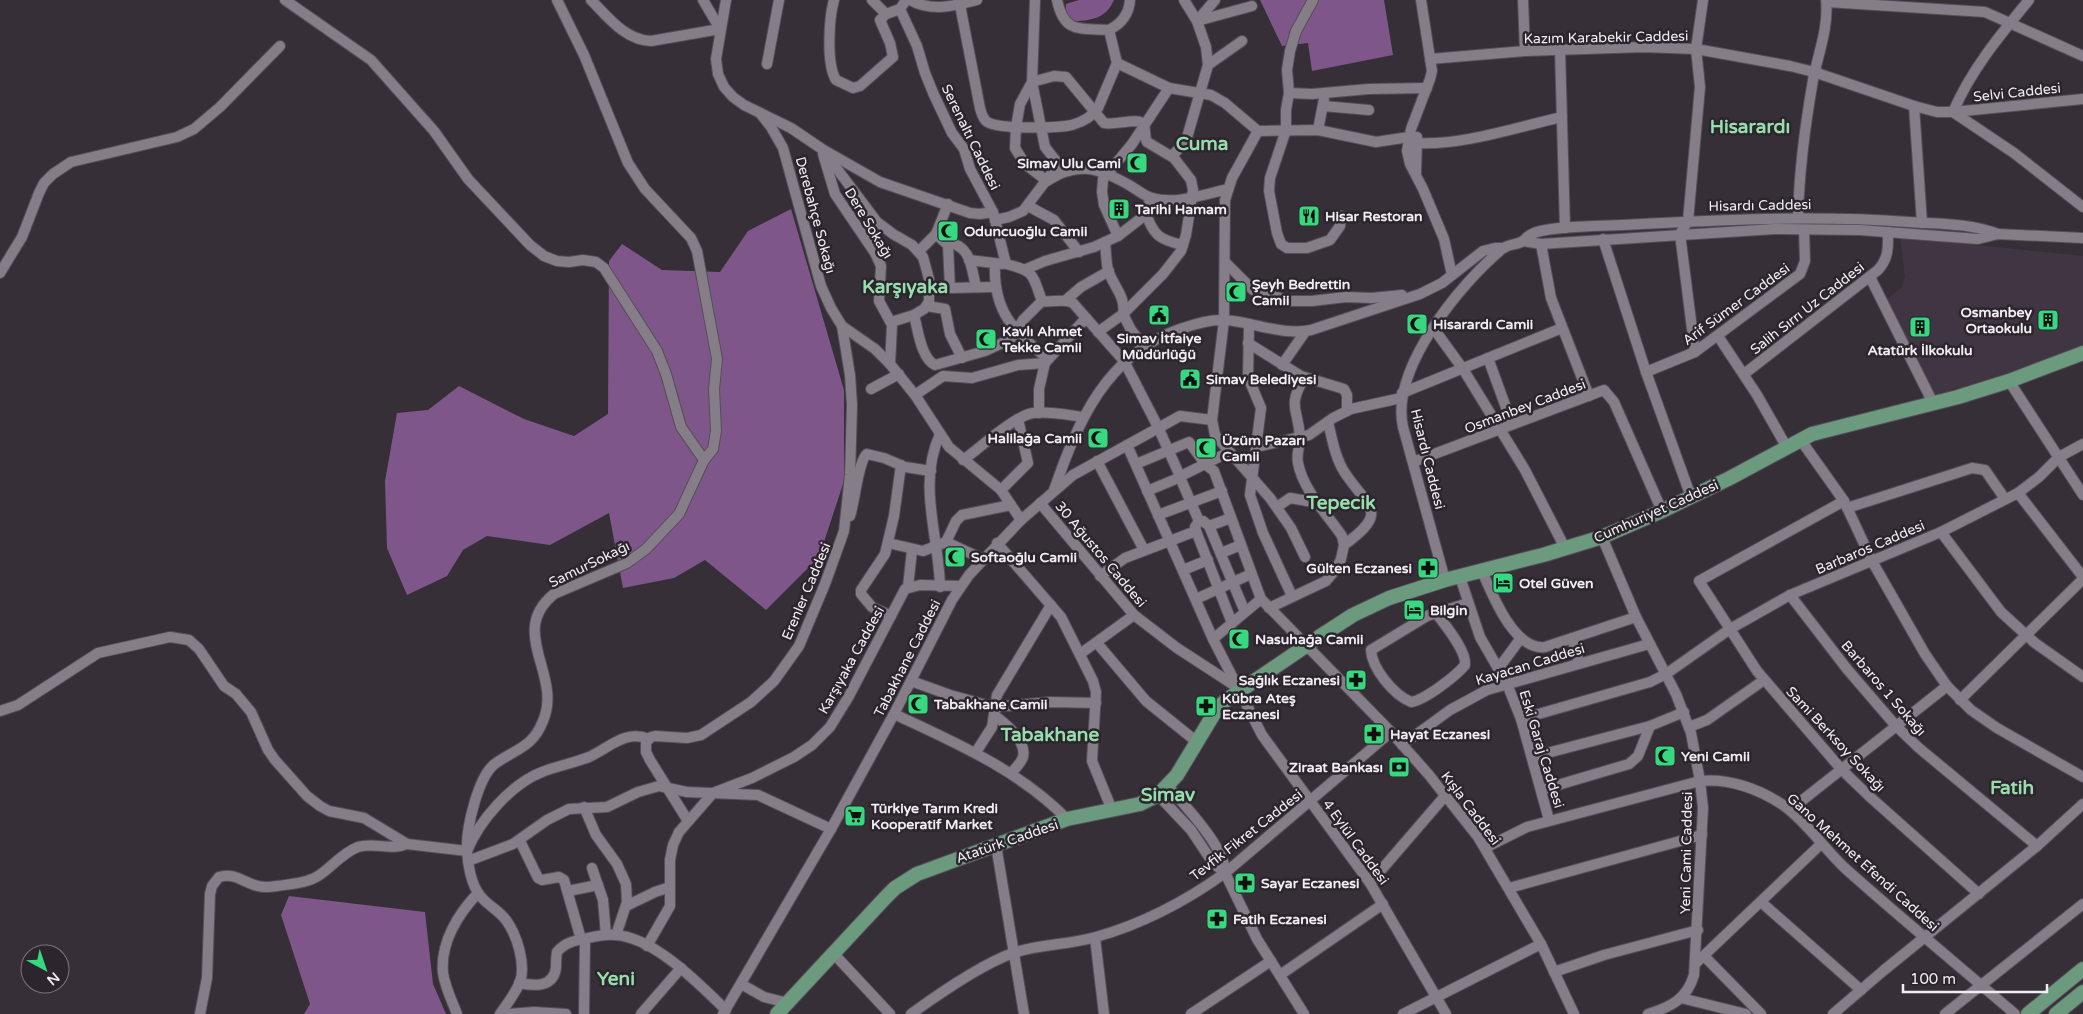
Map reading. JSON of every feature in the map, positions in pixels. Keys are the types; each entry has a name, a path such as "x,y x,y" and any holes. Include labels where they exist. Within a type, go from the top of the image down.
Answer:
{"main road":[{"name":"Cumhuriyet Caddesi","path":"1240,690 1353,615 1402,593 1602,537 1662,511 1730,478 1800,439 1844,424 1933,403 2009,381 2083,353"},
{"path":"1163,791 1220,706 1240,690"},
{"name":"Atatürk Caddesi","path":"777,1014 885,898 906,880 928,869 1067,820 1140,804 1163,791"},
{"path":"2028,1014 2083,969"},
{"path":"2056,1014 2083,992"}],"street":[{"path":"285,0 372,60 434,131 468,179 530,245 544,256 557,261 596,262 604,268 657,351 666,374 681,427 704,460"},
{"name":"SamurSokağı","path":"519,984 521,972 519,952 510,926 478,892 467,856 468,825 486,774 497,763 525,746 544,721 547,703 546,682 534,632 534,624 540,607 554,594 627,563 646,549 679,514 704,460 713,449 716,440 714,389 717,359 697,251 691,238 645,189 628,163 584,55 557,0"},
{"path":"591,0 618,27 630,36 641,40 651,41 720,29"},
{"path":"703,0 720,29"},
{"path":"726,0 716,59 718,74 724,87 733,97 791,128 822,149 880,182 975,214 994,216 1017,215 1028,206 1056,168 1057,163 1045,147 1032,82 1035,0"},
{"path":"767,64 779,0"},
{"path":"834,0 830,24 833,75 840,83 852,88 860,86 893,57 890,43 880,24 882,17 903,4"},
{"path":"872,0 886,14"},
{"path":"910,0 916,4 936,7 977,0"},
{"path":"1057,0 1061,17 1071,26 1109,30 1120,23 1125,16 1129,10 1130,0"},
{"path":"1172,156 1186,140 1208,65 1206,47 1197,21 1184,0"},
{"path":"1197,21 1215,0"},
{"path":"1313,0 1302,18 1290,51 1287,70 1289,92 1286,110 1286,130 1269,185 1273,215 1281,244 1287,248 1300,249 1324,243 1338,232 1341,216"},
{"path":"1412,140 1434,87 1421,0"},
{"path":"1523,0 1525,51"},
{"path":"1695,352 1680,234 1688,222 1700,87 1696,49 1703,0"},
{"path":"2029,0 2010,22 1977,67 1953,112 2014,153 2083,207"},
{"path":"1798,218 1803,137 1814,72 1826,23 1826,1 1985,12 2083,56"},
{"name":"Serenaltı Caddesi","path":"903,4 934,95 952,133 964,149 970,168 994,216 1001,264 995,287 1002,311 1016,332 1046,361"},
{"path":"960,4 979,103 984,118 989,123 997,126 1072,125 1094,113 1117,63 1109,30"},
{"path":"1197,21 1252,6"},
{"path":"1208,65 1242,41"},
{"path":"0,273 22,237 44,183 53,174 62,167 79,159 161,141 188,132 220,107 280,46"},
{"name":"Kazım Karabekir Caddesi","path":"1430,59 1525,51 1644,47 1696,49 1814,72 1914,106 1938,112 1953,112"},
{"path":"1560,50 1565,228"},
{"path":"1117,63 1169,88 1211,95 1225,103 1258,131 1318,130 1370,142 1412,140 1438,144 1562,117"},
{"path":"1432,71 1408,158 1444,239 1452,275"},
{"path":"1047,181 1020,158 1015,148 1016,126 1020,104 1032,82 1054,76 1066,77 1094,113 1104,122 1110,124 1138,120 1144,125 1147,142 1172,156 1190,180 1193,190 1183,245 1175,260 1123,314 1098,332"},
{"path":"1118,236 1104,205 1102,184 1106,174 1132,144 1169,88"},
{"path":"1289,92 1325,93 1369,89 1427,88"},
{"path":"1318,130 1325,93"},
{"name":"Selvi Caddesi","path":"1953,112 2083,99"},
{"path":"1323,106 1369,110"},
{"path":"1914,106 1922,223"},
{"name":"Derebahçe Sokağı","path":"760,113 771,127 783,148 821,286 842,326"},
{"path":"1258,131 1232,178 1224,210 1226,262 1224,320 1212,420 1215,435 1277,507 1294,534 1305,557"},
{"path":"822,149 877,222 919,251 925,263 930,287 927,306"},
{"name":"Dere Sokağı","path":"822,149 835,194 879,261 882,270 879,301 891,322 892,348 890,364"},
{"path":"1047,181 1059,174 1077,169 1093,170 1106,174 1152,198 1168,200 1228,189"},
{"path":"969,260 1026,269 1044,261 1079,252 1118,236 1136,223 1152,198"},
{"path":"919,251 936,234 948,204"},
{"path":"1028,206 1054,220 1079,252"},
{"path":"1145,211 1157,235 1168,241 1183,245"},
{"name":"Hisardı Caddesi","path":"1445,580 1401,420 1402,396 1416,358 1450,304 1504,248 1523,241 1531,234 1565,228 1798,218 1839,218 1979,227 1998,234"},
{"name":"Hisardı Caddesi","path":"1523,241 1541,244 1744,230 1888,232 1978,239 1998,234 2083,238"},
{"name":"Arif Sümer Caddesi","path":"1646,372 1695,352 1800,274 1805,260 1804,230"},
{"name":"Salih Sırrı Uz Caddesi","path":"1744,374 1878,270 1886,259 1888,232"},
{"path":"936,234 946,242 958,244 965,251 976,287"},
{"path":"1603,239 1646,372 1691,497"},
{"path":"946,242 948,247 950,288"},
{"path":"1105,242 1109,271 1124,302 1123,314 1130,330 1144,346"},
{"path":"1541,244 1549,289 1589,396"},
{"path":"1053,491 1083,417 1098,392 1124,361 1144,346 1188,326 1224,320 1305,332 1420,294 1452,275 1483,251 1504,248"},
{"path":"1226,262 1243,282 1253,290 1290,301 1420,294"},
{"path":"1026,269 1032,276 1042,301"},
{"path":"1066,300 1081,287 1109,271"},
{"path":"1870,277 1933,403"},
{"path":"930,287 995,287"},
{"path":"1042,301 1066,300 1074,303 1124,361 1158,428 1191,503 1208,560 1232,623"},
{"path":"935,366 1004,343 1012,338 1024,320 1042,301"},
{"path":"891,322 914,315 927,306 945,309 950,334 962,358"},
{"path":"914,315 930,363 947,376"},
{"path":"1039,412 1040,389 1046,361 1086,318"},
{"path":"1248,324 1248,377 1262,408 1250,495 1257,519 1292,596"},
{"path":"842,326 875,349 890,364 915,395 949,447 1000,490 1020,520"},
{"name":"Erenler Caddesi","path":"467,856 479,826 512,792 530,777 587,758 628,736 640,736 649,739 655,736 688,738 701,734 751,702 774,681 799,646 826,584 844,531 850,475 852,405 850,375 842,326"},
{"path":"1256,447 1313,433 1347,411 1402,396 1562,328"},
{"path":"1434,329 1463,369 1500,429 1537,493 1564,548"},
{"path":"1282,365 1305,332"},
{"path":"1718,336 1744,374 1786,446"},
{"path":"1248,342 1304,378 1344,389 1347,395 1347,411"},
{"path":"1488,358 1512,424"},
{"path":"915,395 938,379 947,376 972,378 1018,365 1046,361"},
{"path":"871,389 899,374"},
{"path":"1269,608 1326,581 1337,568 1344,545 1342,536 1299,468 1300,437 1294,399 1304,378"},
{"path":"2009,381 2083,495"},
{"name":"Osmanbey Caddesi","path":"1413,462 1604,390 1610,396 1662,511"},
{"path":"963,460 1018,419 1032,413 1039,412 1083,417"},
{"name":"Tabakhane Caddesi","path":"724,1012 831,829 961,586 983,559 1020,520 1074,474 1180,416 1212,420"},
{"path":"1000,490 1028,463 1018,419"},
{"path":"1328,422 1341,465 1365,499 1372,516 1369,525 1344,545"},
{"path":"940,434 933,450 930,472 930,509 939,562 940,587"},
{"path":"1800,439 1845,504 1872,561 1925,654 1947,686 1960,700 1996,728 2083,777"},
{"name":"Kışla Caddesi","path":"1168,450 1189,442 1206,465 1214,471 1261,599 1391,732 1445,796 1485,848 1541,944 1574,1014"},
{"name":"Barbaros Caddesi","path":"1521,719 1637,687 1666,674 1730,629 1790,596 1942,532 2018,493 2034,481 2059,457 2083,444"},
{"name":"4 Eylül Caddesi","path":"1127,445 1213,639 1262,735 1370,883 1446,1014"},
{"path":"1136,464 1168,450"},
{"path":"1147,490 1180,478 1229,452"},
{"path":"844,531 855,502 864,457 867,454 930,472"},
{"path":"1097,461 1144,550"},
{"path":"891,616 868,603 861,594 861,590 885,554 894,516 901,465"},
{"path":"1845,504 1972,468 1985,470 2005,499"},
{"path":"1158,515 1222,491"},
{"path":"1960,700 2083,578 2018,493"},
{"path":"1277,507 1290,498 1319,502"},
{"name":"30 Ağustos Caddesi","path":"1040,503 1134,615 1177,648 1240,690"},
{"name":"Sami Berksoy Sokağı","path":"1845,504 1699,581 1764,680 1842,770 1979,894"},
{"path":"888,543 922,552 946,542 956,521 962,515 1011,505"},
{"path":"1209,526 1231,518"},
{"path":"1100,576 1125,558 1170,540 1203,521 1209,526 1245,612"},
{"path":"1942,532 1990,598 2025,636 2083,677"},
{"name":"Yeni Cami Caddesi","path":"1602,537 1636,617 1684,712 1700,781 1702,835 1696,963 1691,985 1681,998"},
{"path":"946,542 983,559"},
{"path":"997,543 1052,605 1066,626 1093,681 1096,692 1096,704 1092,761 1112,810"},
{"path":"1221,553 1241,545"},
{"path":"912,550 908,587 920,585 940,587 961,586"},
{"path":"1183,570 1208,560"},
{"path":"1482,571 1494,598 1521,638 1539,648 1636,617"},
{"path":"1196,600 1251,574"},
{"name":"Eski Garaj Caddesi","path":"1460,577 1480,637 1507,684 1521,719 1549,820"},
{"name":"Karşıyaka Caddesi","path":"713,793 752,778 794,757 820,737 838,715 903,592 908,587"},
{"name":"Barbaros 1 Sokağı","path":"1790,596 1847,669 1896,726 1919,748 2037,846"},
{"path":"1213,639 1261,599"},
{"path":"1436,613 1462,650 1466,659 1465,665 1417,701 1406,700 1383,677 1374,664 1371,650 1416,622 1436,613 1468,603"},
{"path":"976,752 989,733 997,695 1052,605"},
{"path":"1080,654 1134,615"},
{"path":"0,711 18,705 98,653 170,637 189,640 199,649 224,686 243,701 251,712 268,750 307,796 329,811 364,818 407,844"},
{"path":"1498,668 1521,638"},
{"path":"1572,638 1579,663"},
{"path":"1097,643 1146,701 1197,742"},
{"name":"Kayacan Caddesi","path":"1402,745 1465,700 1487,690 1649,644"},
{"path":"1689,727 1707,720 1764,680"},
{"path":"911,681 994,711 1013,732 1023,752 1022,759 1011,774"},
{"path":"1790,810 1947,686"},
{"path":"994,711 1050,702 1096,704"},
{"path":"1532,757 1650,726 1684,712"},
{"path":"894,714 976,752 1046,798 1067,820"},
{"path":"1541,790 1634,761 1650,726"},
{"name":"Tevfik Fikret Caddesi","path":"911,1014 986,966 1014,953 1095,938 1177,903 1225,873 1391,732"},
{"path":"649,739 646,752 688,821"},
{"name":"Gano Mehmet Efendi Caddesi","path":"1485,848 1514,832 1549,820 1700,781 1724,781 1741,786 1771,798 1790,810 1847,870 2015,1014"},
{"path":"200,1014 207,978 210,894 212,886 219,877 234,876 265,887 298,883 316,878 342,856 357,848 366,846 393,848 407,844 456,848 467,856 520,841 557,814 569,809 607,807 638,792 659,786 687,792 758,795 831,829"},
{"path":"1163,791 1202,828 1222,856 1225,873 1247,921 1304,1014"},
{"path":"647,946 669,910 671,852 676,839 688,821 713,793"},
{"path":"1370,883 1445,796"},
{"path":"1833,1014 2037,846 2083,804"},
{"path":"584,807 596,835 624,876 628,897 626,906 611,935"},
{"path":"1509,888 1702,835"},
{"path":"520,841 538,878 542,880 555,877 562,878 568,891 583,939 584,1014"},
{"path":"1696,963 1821,844"},
{"path":"996,845 1024,1014"},
{"path":"592,868 611,935"},
{"path":"568,891 598,885"},
{"path":"626,906 670,887"},
{"path":"458,1014 446,985 443,964 453,925 460,913 478,892"},
{"path":"1761,902 1861,990"},
{"path":"1280,975 1383,904"},
{"path":"1945,1014 2083,904"},
{"path":"1554,972 1604,955 1698,930"},
{"path":"500,1014 519,984 537,986 545,984 555,972 557,952 566,944 583,939 611,935 647,946 681,968 724,1012"},
{"path":"1095,938 1104,1014"},
{"path":"1403,1014 1541,944"},
{"path":"834,954 890,1014"},
{"path":"1704,956 1762,1014"},
{"path":"1191,1014 1271,961"},
{"path":"641,1014 681,968"},
{"path":"741,984 764,997 788,1003"},
{"path":"1648,1014 1665,1009 1681,998 1746,1014"},
{"path":"508,1014 534,1012 566,1014"}],"shaded area":[{"path":"1079,0 1114,0 1107,11 1097,18 1071,21 1065,14 1066,4"},
{"path":"1260,0 1384,0 1393,55 1312,71 1308,43 1282,46"},
{"path":"791,209 844,390 844,481 819,557 766,610 705,560 674,578 623,588 609,513 550,545 487,536 463,550 447,576 407,595 387,548 385,481 397,413 428,410 459,386 524,419 574,436 608,414 609,261 622,244 662,270 720,272 748,231"},
{"path":"1900,237 2083,256 2083,347 1995,377 1934,395 1886,300 1902,287 1905,276"},
{"path":"289,896 425,912 433,984 446,1014 304,1014 310,1004 281,915"}],"place":[{"name":"Simav Ulu Cami","path":"1137,163"},
{"name":"Tarihi Hamam","path":"1119,209"},
{"name":"Hisar Restoran","path":"1309,216"},
{"name":"Oduncuoğlu Camii","path":"948,231"},
{"name":"Şeyh Bedrettin Camii","path":"1236,292"},
{"name":"Simav İtfaiye Müdürlüğü","path":"1159,315"},
{"name":"Osmanbey Ortaokulu","path":"2048,320"},
{"name":"Hisarardı Camii","path":"1417,324"},
{"name":"Atatürk İlkokulu","path":"1920,327"},
{"name":"Kavlı Ahmet Tekke Camii","path":"986,339"},
{"name":"Simav Belediyesi","path":"1190,379"},
{"name":"Halilağa Camii","path":"1098,438"},
{"name":"Üzüm Pazarı Camii","path":"1206,448"},
{"name":"Softaoğlu Camii","path":"955,557"},
{"name":"Gülten Eczanesi","path":"1428,568"},
{"name":"Otel Güven","path":"1503,583"},
{"name":"Bilgin","path":"1414,610"},
{"name":"Nasuhağa Camii","path":"1239,639"},
{"name":"Sağlık Eczanesi","path":"1356,680"},
{"name":"Tabakhane Camii","path":"918,704"},
{"name":"Kübra Ateş Eczanesi","path":"1206,706"},
{"name":"Hayat Eczanesi","path":"1374,734"},
{"name":"Yeni Camii","path":"1665,756"},
{"name":"Ziraat Bankası","path":"1399,767"},
{"name":"Türkiye Tarım Kredi Kooperatif Market","path":"855,816"},
{"name":"Sayar Eczanesi","path":"1245,883"},
{"name":"Fatih Eczanesi","path":"1217,919"}],"district":[{"name":"Hisarardı","path":"1750,126"},
{"name":"Cuma","path":"1202,143"},
{"name":"Karşıyaka","path":"905,286"},
{"name":"Tepecik","path":"1341,502"},
{"name":"Tabakhane","path":"1050,734"},
{"name":"Fatih","path":"2012,787"},
{"name":"Simav","path":"1168,794"},
{"name":"Yeni","path":"616,978"}]}
